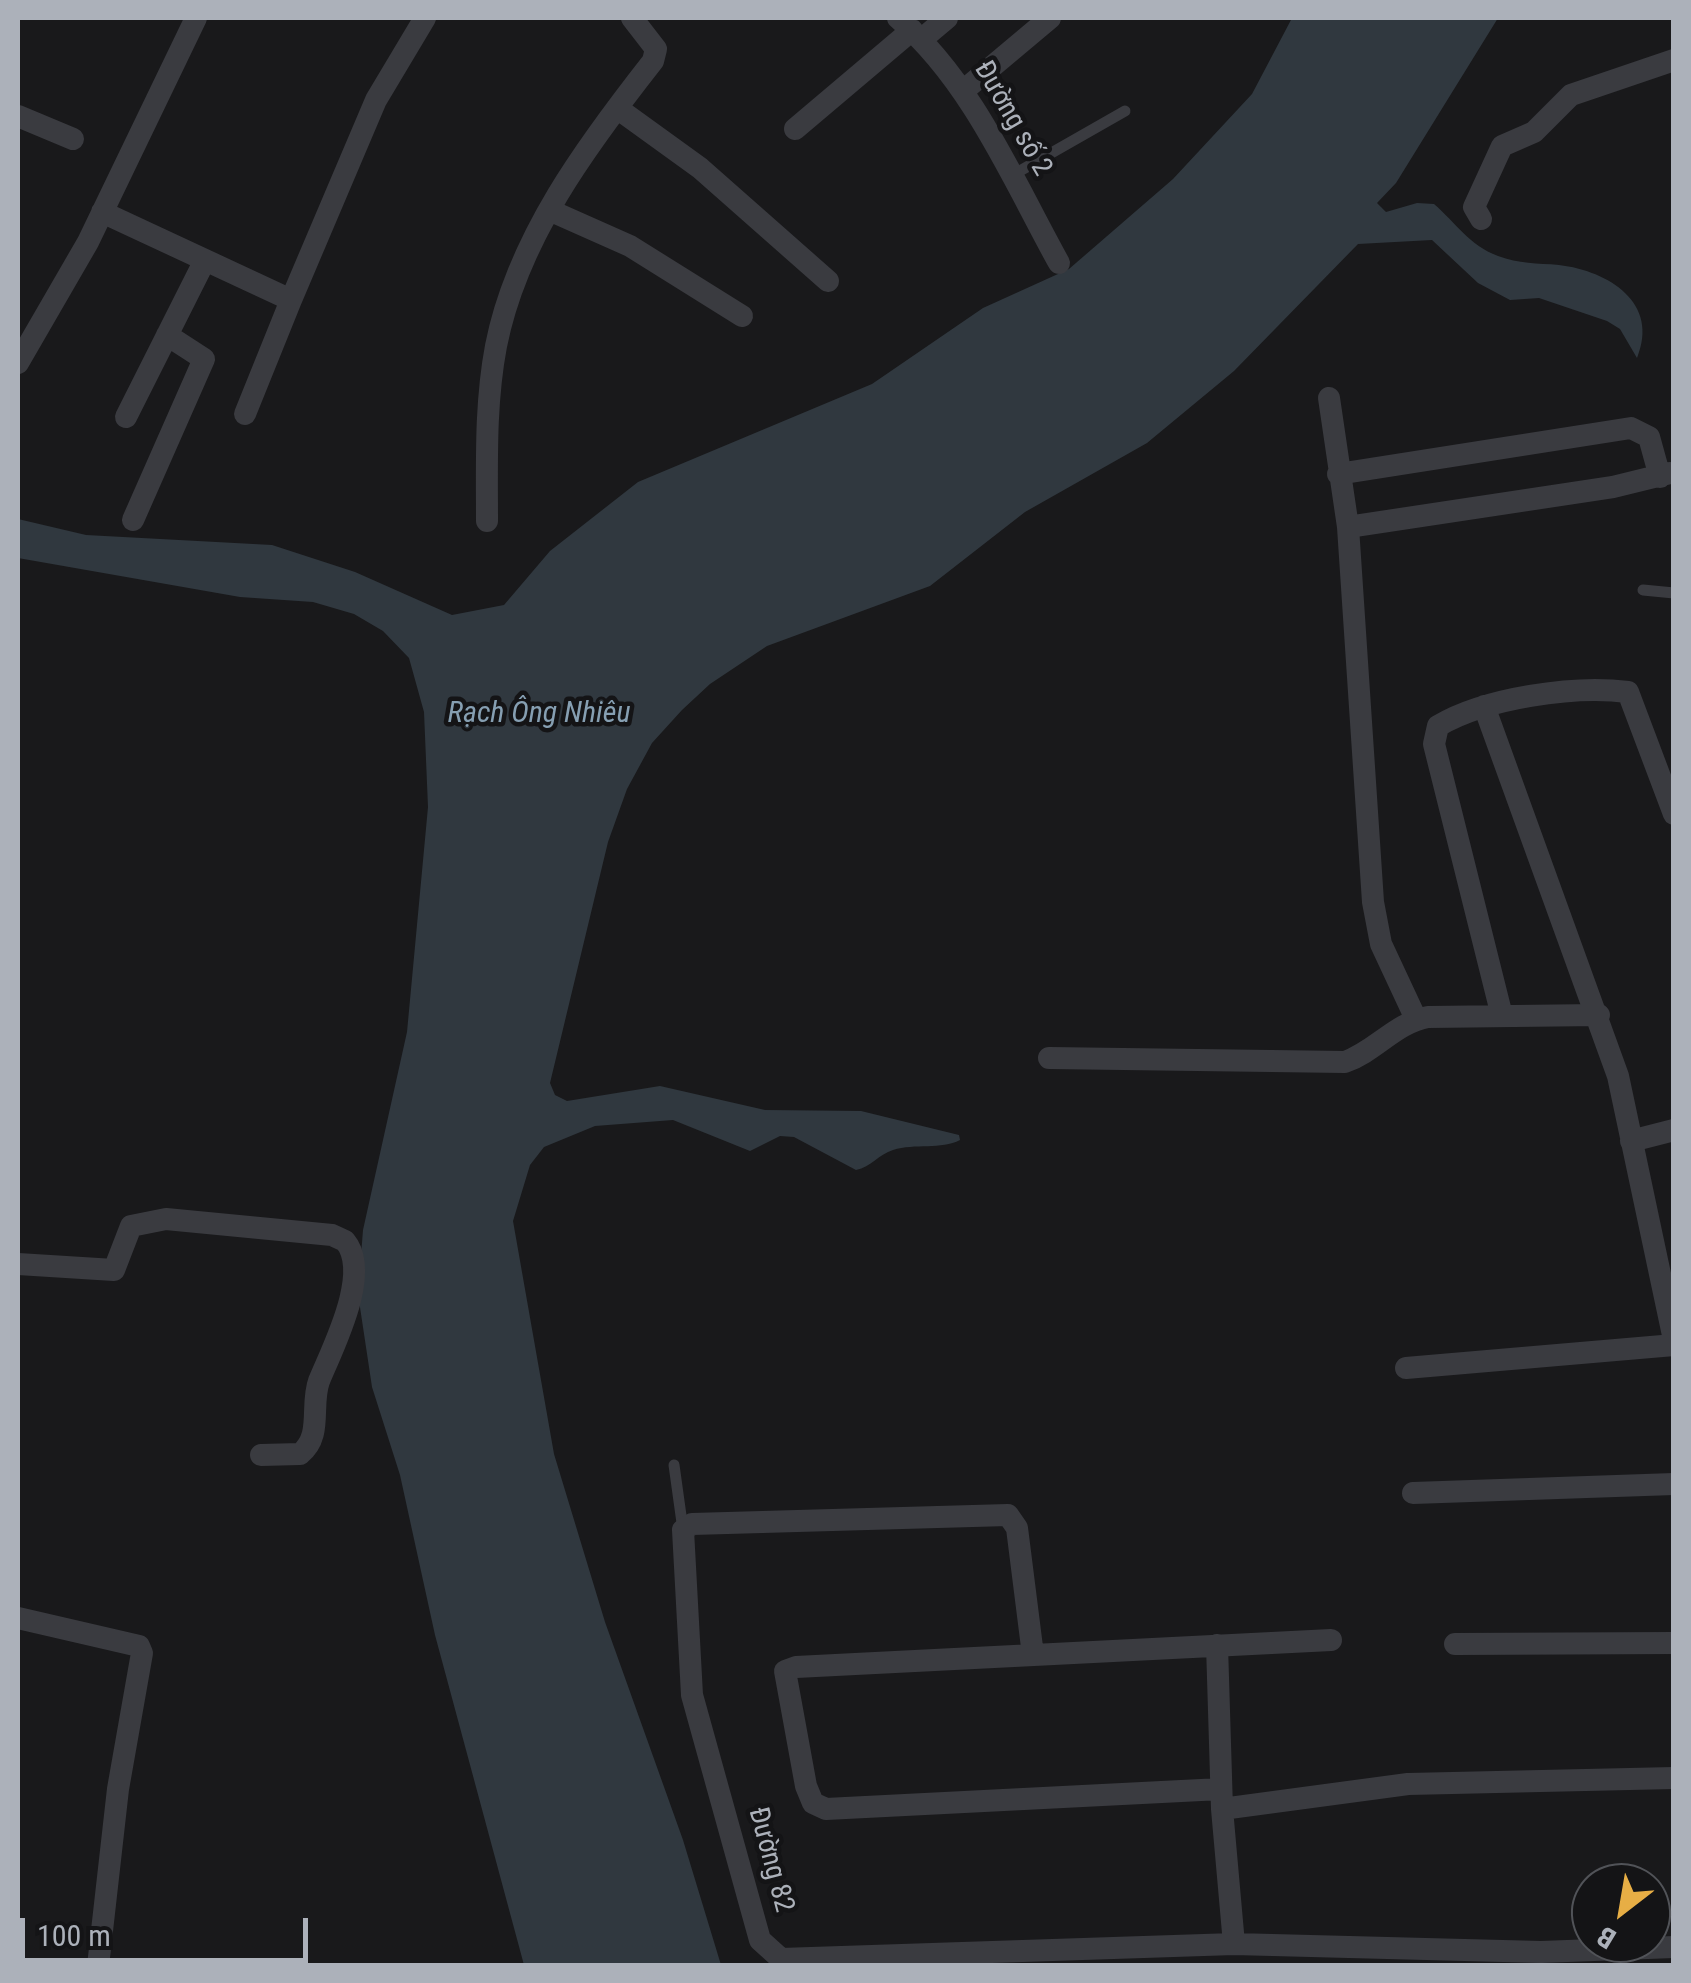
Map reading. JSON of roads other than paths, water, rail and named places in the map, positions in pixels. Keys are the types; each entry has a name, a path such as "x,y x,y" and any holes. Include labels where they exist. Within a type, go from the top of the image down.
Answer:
{"street":[{"path":"18,363 102,212 196,18"},
{"path":"245,414 376,100 425,18"},
{"path":"486,522 488,409 505,313 549,210 656,49 632,18"},
{"path":"795,130 911,29 947,18"},
{"path":"963,91 1050,18"},
{"name":"Đường số 2","path":"911,29 963,91 1059,263"},
{"path":"1480,219 1474,208 1502,146 1543,125 1571,94 1674,60"},
{"path":"617,108 700,168 828,281"},
{"path":"18,116 73,139"},
{"path":"549,210 630,246 742,316"},
{"path":"102,212 291,300"},
{"path":"126,417 205,260"},
{"path":"133,520 204,358 167,335"},
{"path":"1328,398 1348,527 1374,902 1381,944 1416,1019"},
{"path":"1338,474 1631,428 1649,437 1667,474 1348,527"},
{"path":"1502,1016 1434,744 1438,726 1484,706 1586,690 1628,692 1673,813"},
{"path":"1406,1368 1674,1342 1618,1076 1599,1014 1484,706"},
{"path":"1049,1058 1345,1062 1416,1019 1599,1014"},
{"path":"1631,1141 1674,1130"},
{"path":"18,1264 114,1270 131,1226 166,1219 332,1236 345,1241 354,1261 344,1325 319,1383 314,1435 300,1454 261,1454"},
{"path":"1414,1493 1674,1484"},
{"path":"683,1530 692,1524 1008,1515 1017,1528 1032,1655"},
{"name":"Đường 82","path":"683,1530 692,1695 760,1940 781,1959 1234,1944 1541,1952 1674,1948"},
{"path":"18,1618 115,1638 139,1646 142,1653 118,1788 98,1966"},
{"path":"1331,1640 796,1667 785,1671 784,1685 813,1803 826,1808 1222,1799 1408,1784 1674,1778"},
{"path":"1455,1644 1674,1643"},
{"path":"1217,1645 1222,1799 1234,1944"}],"lane":[{"path":"1011,176 1125,111"},
{"path":"1643,590 1674,592"},
{"path":"674,1465 683,1530"}],"water":[{"name":"Rạch Ông Nhiêu","path":"1292,18 1498,18 1396,183 1377,203 1386,212 1417,203 1434,204 1471,240 1498,256 1578,268 1612,283 1636,306 1642,321 1637,358 1620,329 1607,321 1539,298 1510,300 1478,283 1432,240 1358,244 1234,371 1147,443 1025,512 930,586 767,646 710,684 652,743 627,789 608,842 550,1083 555,1095 567,1101 660,1086 765,1110 861,1111 959,1135 960,1140 893,1150 856,1170 794,1137 780,1136 750,1151 673,1120 595,1126 544,1147 530,1165 513,1221 554,1454 605,1622 683,1840 721,1965 524,1965 435,1635 400,1475 372,1387 358,1294 363,1230 407,1032 428,807 424,712 409,658 383,631 354,614 313,602 240,597 18,558 18,519 86,535 272,545 355,572 452,615 504,605 550,551 638,482 872,384 983,308 1069,269 1173,179 1252,94"}]}
